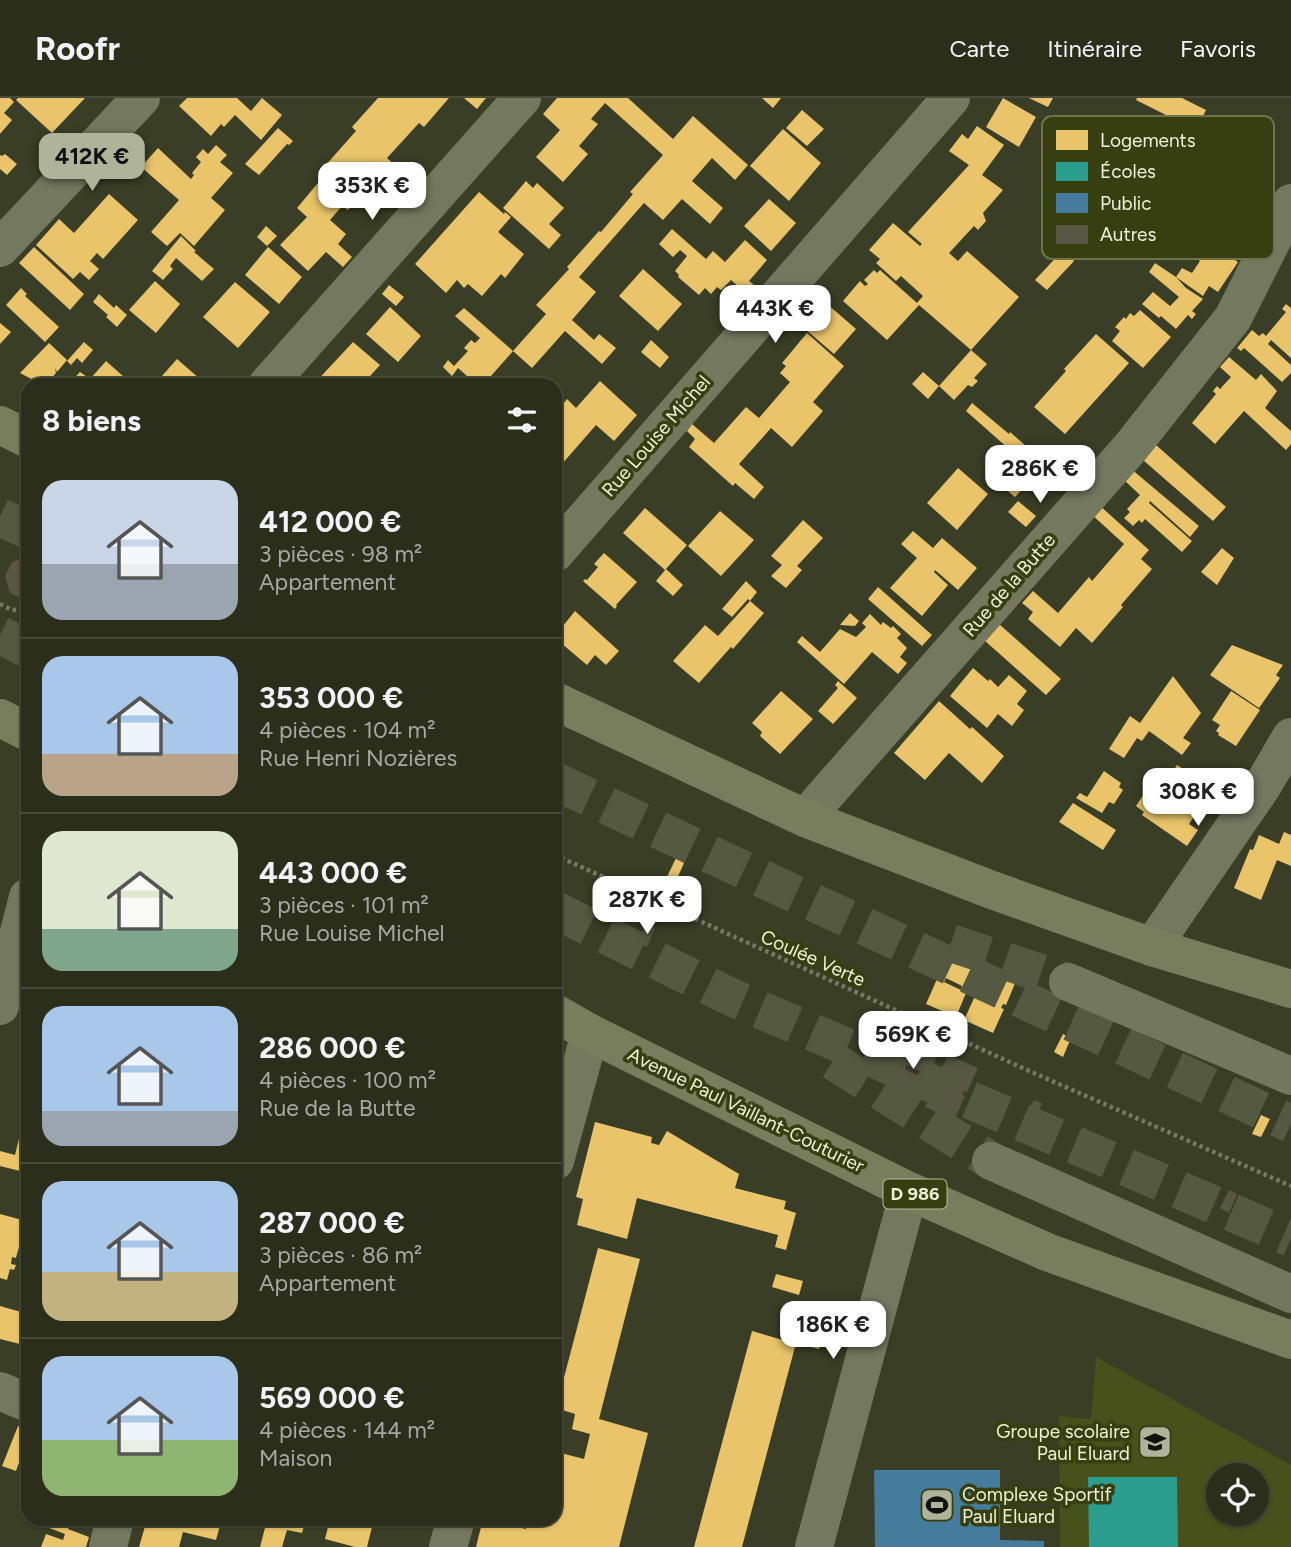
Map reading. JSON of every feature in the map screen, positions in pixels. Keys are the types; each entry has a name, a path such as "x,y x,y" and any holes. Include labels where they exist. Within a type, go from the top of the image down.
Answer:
{"highway":[{"path":"1068,982 1291,1076"},
{"path":"991,1161 1291,1294"}],"main road":[{"path":"0,425 21,436"},
{"path":"562,704 805,818 992,890 1152,947 1291,989"},
{"path":"0,718 21,729"},
{"name":"Avenue Paul Vaillant-Couturier","path":"562,1017 909,1191 1046,1252 1291,1340"}],"street":[{"path":"0,248 141,98"},
{"path":"273,378 522,98"},
{"name":"Rue Louise Michel","path":"562,545 951,98"},
{"name":"Rue de la Butte","path":"1274,237 1291,203"},
{"name":"Rue de la Butte","path":"805,818 1131,447 1233,318 1263,259"},
{"path":"1152,947 1277,790 1291,737"},
{"path":"0,1006 21,924"},
{"path":"562,1135 590,1033"},
{"path":"814,1547 909,1191"},
{"path":"0,1391 21,1400"},
{"path":"108,1547 114,1526"},
{"path":"448,1547 454,1526"}],"path":[{"path":"0,604 12,610 21,609"},
{"name":"Coulée Verte","path":"562,858 1027,1070 1291,1186"}],"shaded area":[{"name":"Groupe scolaire Paul Eluard","path":"1096,1357 1291,1465 1291,1547 1060,1547 1059,1416 1091,1419"}],"building: Logements":[{"path":"0,98 10,98 14,102 4,113 12,120 0,134"},
{"path":"85,98 52,133 16,100"},
{"path":"187,98 237,98 251,111 262,98 282,115 261,140 235,115 224,127 221,124 211,136 179,106"},
{"path":"378,98 449,98 424,127 419,123 387,158 400,170 368,206 358,198 348,210 342,206 330,220 346,234 338,244 352,257 343,267 326,252 308,271 280,245 307,217 297,208 328,171 324,167 356,131 352,127"},
{"path":"464,98 486,98 477,109"},
{"path":"557,98 628,98 673,139 693,116 748,165 735,180 712,158 692,181 723,208 710,224 682,199 663,220 644,203 579,277 596,292 572,320 594,340 599,334 616,348 602,364 565,331 532,368 513,351 546,314 536,305 599,231 601,232 633,194 630,192 663,155 605,103 591,119 598,124 579,146 588,154 563,182 536,157 560,130 543,114"},
{"path":"762,98 781,98 773,108"},
{"path":"1003,98 1036,117 1019,147 986,127"},
{"path":"1029,98 1053,98 1048,107"},
{"path":"1182,98 1206,110 1203,116 1168,116 1136,100"},
{"path":"802,110 824,129 807,146 786,128"},
{"path":"977,126 1004,145 982,175 1003,190 983,213 986,221 978,230 974,226 949,253 958,261 967,251 1019,297 971,350 919,305 887,340 843,301 860,281 865,286 868,284 864,280 874,270 877,273 880,270 917,303 923,296 901,276 896,281 876,263 880,259 869,250 893,223 920,246 922,244 908,232 969,165 949,151 962,134 968,139"},
{"path":"278,128 293,141 287,144 259,175 245,164"},
{"path":"783,129 821,163 789,201 750,166"},
{"path":"216,145 227,155 220,162 233,173 211,198 225,210 194,246 180,233 167,246 151,232 179,200 141,167 158,148 191,179 194,175 192,173 201,162 196,157 203,149 208,154"},
{"path":"5,154 17,164 7,175 0,169 0,155"},
{"path":"526,181 533,188 537,183 564,208 549,224 561,235 549,249 503,208"},
{"path":"479,192 511,217 498,232 524,254 505,278 501,274 482,296 468,284 464,288 457,280 446,293 415,264"},
{"path":"109,194 138,220 103,259 97,253 90,261 99,269 89,280 80,272 73,279 36,245 59,219 74,233"},
{"path":"769,199 796,223 771,251 744,226"},
{"path":"266,226 277,236 267,246 257,237"},
{"path":"672,229 706,259 713,251 725,262 745,240 767,260 749,281 760,290 752,299 731,280 721,290 717,287 711,294 705,288 699,295 678,277 675,271 687,256 680,250 673,257 659,244"},
{"path":"181,236 196,251 194,252 214,269 202,281 176,258 170,266 173,269 163,280 152,271"},
{"path":"34,247 84,294 70,310 19,263"},
{"path":"268,247 302,277 279,304 245,275"},
{"path":"1055,259 1074,261 1047,290 1035,280"},
{"path":"1197,259 1233,259 1238,262 1218,292 1209,286 1203,296 1176,277 1182,268 1192,273 1200,261"},
{"path":"1155,263 1176,277 1186,288 1203,299 1192,311 1196,314 1192,319 1188,315 1176,329 1142,304 1153,292 1170,306 1179,297 1149,272"},
{"path":"643,269 682,304 658,331 619,296"},
{"path":"155,281 180,304 156,333 129,310"},
{"path":"235,282 270,312 238,348 203,317"},
{"path":"389,285 404,297 396,306 382,294"},
{"path":"21,288 27,294 25,296 59,327 45,342 6,305"},
{"path":"99,294 114,308 116,305 127,315 117,327 93,302"},
{"path":"826,303 856,329 834,354 804,328 813,318 809,315 813,310 817,313"},
{"path":"1286,304 1291,308 1291,358 1271,340 1268,344 1291,365 1291,373 1282,382 1244,348 1241,351 1237,348 1252,330 1259,336 1263,333 1266,336 1286,312 1282,309"},
{"path":"390,307 421,336 398,362 366,334"},
{"path":"464,308 513,351 489,378 465,378 467,376 458,368 452,376 443,367 448,360 454,366 468,351 464,348 471,340 475,343 480,338 455,316"},
{"path":"1140,310 1171,337 1143,368 1112,341 1120,331 1115,327 1124,317 1126,319 1130,313 1134,316"},
{"path":"0,323 11,332 0,344"},
{"path":"807,333 844,366 813,402 823,411 792,447 771,428 739,464 764,487 754,499 735,483 733,486 689,447 695,439 687,431 692,424 714,443 746,407 759,418 790,382 780,373 786,366 782,363"},
{"path":"1096,334 1129,363 1065,434 1034,407"},
{"path":"651,340 669,357 660,368 641,352"},
{"path":"84,342 93,350 82,363 77,358 71,365 67,361"},
{"path":"353,342 380,365 368,378 320,378"},
{"path":"49,343 67,360 57,372 55,368 56,373 51,378 30,378 20,373"},
{"path":"971,350 987,364 974,378 978,381 972,387 968,385 954,400 939,386"},
{"path":"1229,357 1256,380 1261,374 1277,391 1265,408 1291,431 1291,444 1286,450 1244,411 1215,444 1192,423 1216,394 1213,391 1217,386 1220,389 1231,377 1220,367"},
{"path":"177,359 199,378 160,378"},
{"path":"106,361 125,378 91,378"},
{"path":"80,372 89,378 74,378"},
{"path":"923,372 939,386 928,399 912,384"},
{"path":"600,381 637,415 614,441 596,425 562,464 562,405 567,399 576,408"},
{"path":"972,403 1043,461 1034,471 966,411"},
{"path":"1156,445 1226,507 1213,521 1143,460"},
{"path":"1011,455 1034,476 1015,497 992,478"},
{"path":"958,468 988,494 957,530 927,503"},
{"path":"1130,468 1199,526 1190,537 1150,501 1149,503 1192,541 1182,552 1145,519 1142,523 1139,520 1133,526 1124,518 1130,512 1127,509 1140,495 1122,478"},
{"path":"1018,501 1036,516 1026,527 1008,512"},
{"path":"1098,504 1149,550 1141,559 1152,569 1092,643 1076,628 1060,647 1028,619 1033,612 1022,603 1033,591 1058,613 1089,577 1092,581 1124,544 1090,513"},
{"path":"645,508 687,545 665,570 623,533"},
{"path":"720,511 754,540 721,576 688,546"},
{"path":"803,520 823,538 797,566 802,570 786,588 771,576 782,565 771,556"},
{"path":"913,531 933,548 942,538 977,568 958,590 935,570 948,585 922,616 890,588 917,558 901,544"},
{"path":"1222,548 1234,558 1217,585 1201,572"},
{"path":"604,553 637,582 615,609 583,581 598,567 594,564"},
{"path":"666,569 683,585 673,596 656,581"},
{"path":"746,581 757,592 732,617 722,609"},
{"path":"878,587 932,635 922,646 868,599"},
{"path":"750,601 764,613 699,683 673,661 705,625 718,636"},
{"path":"575,611 619,651 606,665 595,655 587,665 562,644 563,626"},
{"path":"850,613 859,621 855,626 840,625"},
{"path":"870,614 881,625 883,622 891,628 893,626 901,634 897,638 907,648 900,657 907,663 898,674 872,652 844,684 797,642 802,636 820,652 840,629 856,637 866,627 862,623"},
{"path":"999,624 1061,679 1046,695 984,640"},
{"path":"1232,645 1283,665 1276,675 1280,678 1259,708 1210,675"},
{"path":"973,668 998,687 1009,675 1027,691 1017,704 1024,710 1012,726 998,714 987,728 950,696"},
{"path":"1173,676 1201,713 1183,738 1191,743 1182,755 1149,731 1142,741 1137,738 1124,758 1109,749 1130,716 1140,723"},
{"path":"838,681 857,698 833,724 818,711 838,688 835,685"},
{"path":"781,691 813,719 780,754 760,736 762,732 752,723"},
{"path":"1231,691 1260,710 1236,746 1218,735 1216,731 1220,725 1212,720"},
{"path":"939,701 1004,756 982,783 949,753 925,780 894,753"},
{"path":"1177,765 1221,794 1213,806 1204,801 1189,824 1198,830 1187,846 1142,815 1144,812 1136,806 1144,794 1158,803 1174,779 1170,776"},
{"path":"1104,771 1121,783 1119,787 1123,790 1114,804 1109,802 1102,813 1076,798 1080,793 1087,797"},
{"path":"1073,803 1116,830 1103,850 1059,822"},
{"path":"1284,832 1291,835 1291,866 1277,860 1261,900 1234,888 1250,849 1253,850 1259,835 1279,844"},
{"path":"676,858 684,863 676,881 667,877"},
{"path":"950,951 979,964 968,988 965,987 966,993 956,1017 926,1004 937,979 941,981 942,977 939,976","holes":["946,978 962,986 961,990 944,982"]},
{"path":"987,968 1016,981 1006,1005 1003,1004 1001,1008 1004,1009 993,1033 964,1020 975,996 980,994 976,992"},
{"path":"1063,1034 1071,1038 1063,1057 1054,1052"},
{"path":"1261,1115 1270,1119 1261,1137 1252,1134"},
{"path":"595,1122 652,1137 651,1143 659,1145 667,1131 739,1174 735,1188 786,1201 784,1209 796,1213 786,1250 775,1247 778,1235 637,1198 627,1239 577,1225 583,1199 576,1197"},
{"path":"21,1130 21,1171 0,1166 0,1151 15,1155"},
{"path":"0,1214 21,1220 21,1240 16,1258 12,1257 11,1264 16,1265 14,1270 10,1269 7,1280 0,1278"},
{"path":"598,1248 640,1259 599,1419 648,1433 619,1547 476,1547 481,1526 513,1526 526,1529 527,1526 562,1526 562,1453 584,1459 590,1434 572,1429 575,1414 562,1410 562,1385"},
{"path":"776,1274 803,1281 799,1295 772,1287"},
{"path":"800,1305 828,1312 819,1349 796,1343 742,1547 694,1547 752,1331 790,1342"},
{"path":"0,1306 21,1312 21,1344 0,1339"},
{"path":"18,1426 21,1427 21,1457 16,1471 2,1466"},
{"path":"44,1526 69,1526 68,1529 89,1537 86,1547 41,1547 46,1534 63,1540 65,1534"},
{"path":"145,1526 220,1526 216,1540 183,1532 179,1547 139,1547"},
{"path":"265,1526 304,1526 302,1533 287,1530 282,1547 260,1547"},
{"path":"328,1526 372,1526 367,1547 355,1547 325,1539"}],"building: Écoles":[{"path":"1088,1477 1177,1477 1178,1547 1089,1547"}],"building: Public":[{"name":"Complexe Sportif Paul Eluard","path":"874,1470 1000,1470 1000,1540 1044,1541 1044,1547 875,1547"}],"building: Autres":[{"path":"21,559 21,598 10,593 5,576 12,562"},
{"path":"647,924 655,928 647,947 638,943"},
{"path":"911,1038 940,1051 929,1075 926,1074 927,1079 916,1104 887,1091 898,1066 901,1068 903,1064 900,1062","holes":["907,1065 923,1073 921,1077 905,1069"]},
{"path":"948,1055 978,1068 967,1092 964,1091 962,1095 965,1096 954,1120 925,1107 936,1083 941,1081 937,1079"},
{"path":"1034,1100 1042,1103 1034,1122 1025,1118"},
{"path":"1229,1190 1237,1194 1229,1213 1220,1208"}],"tunnel":[{"path":"0,517 21,527"},
{"path":"0,635 21,646"},
{"path":"562,784 1291,1124"},
{"path":"562,913 733,998 1291,1238"},
{"path":"951,943 1068,982"},
{"path":"833,1061 991,1161"}],"place":[{"name":"Groupe scolaire Paul Eluard","path":"1155,1442"},
{"name":"Complexe Sportif Paul Eluard","path":"937,1505"}]}
